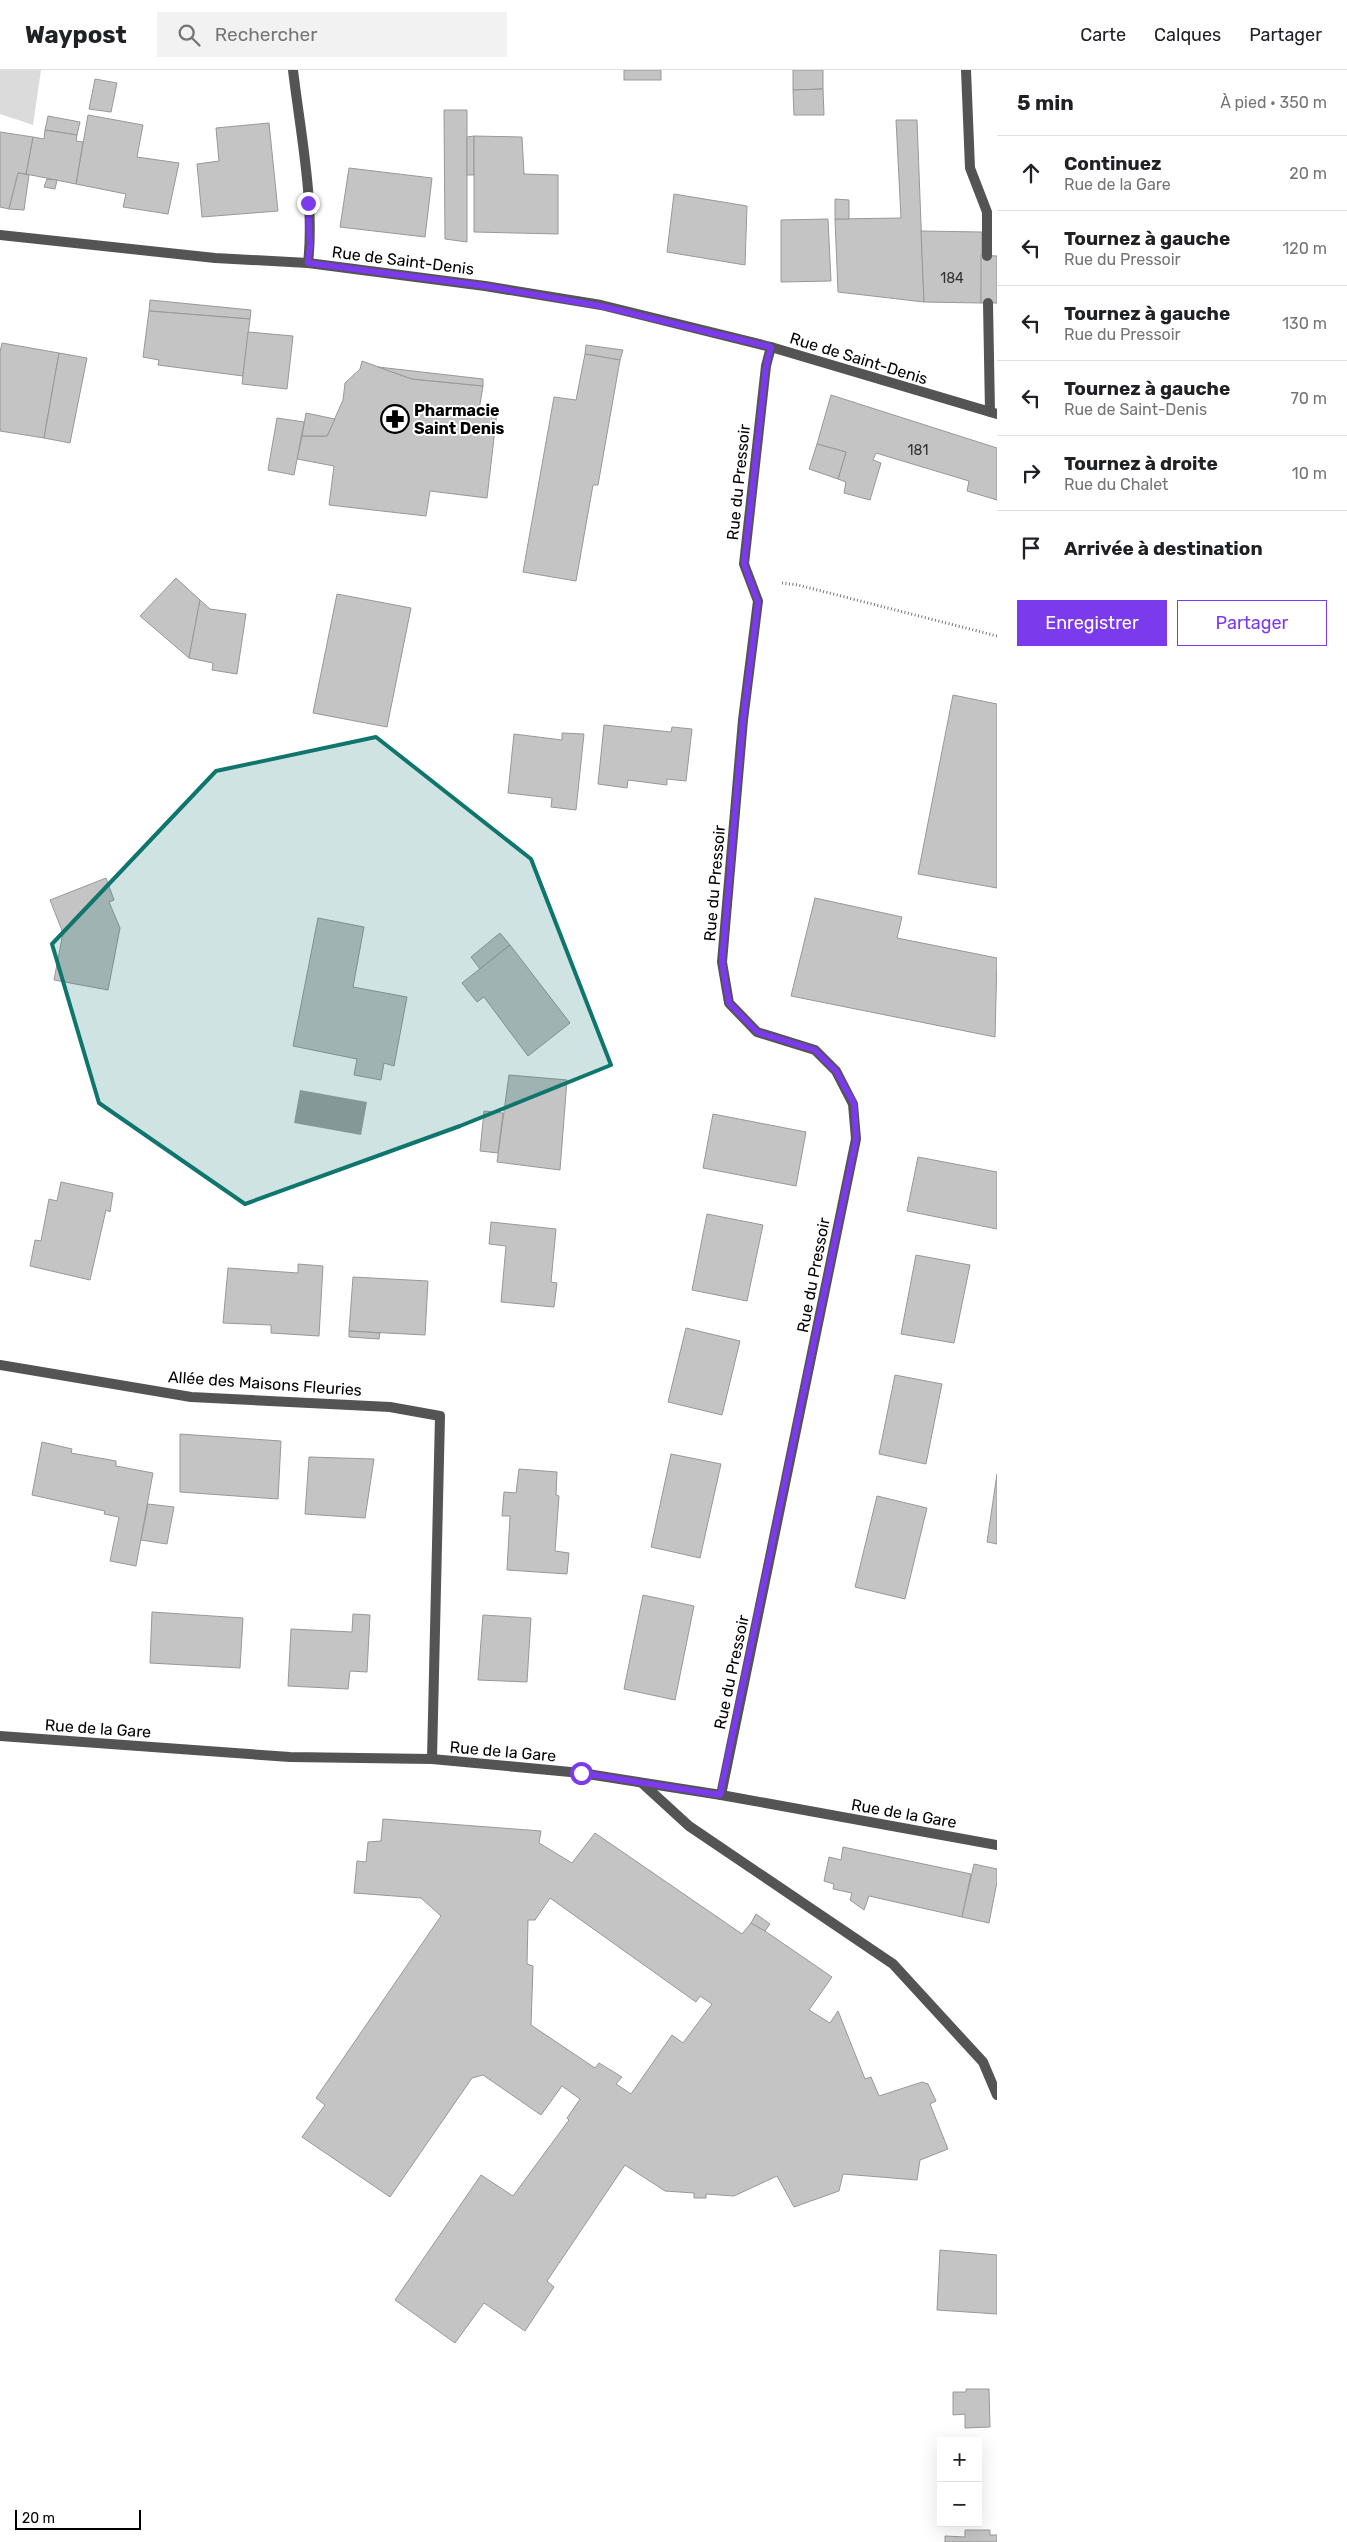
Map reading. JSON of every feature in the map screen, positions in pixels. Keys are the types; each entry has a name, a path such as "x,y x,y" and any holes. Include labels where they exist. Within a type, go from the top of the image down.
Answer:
{"street":[{"path":"293,70 308,203 310,246 308,263"},
{"path":"966,70 970,168 987,212 987,256"},
{"name":"Rue de Saint-Denis","path":"0,235 215,258 308,263 485,286 592,304 771,347 994,413"},
{"path":"988,303 994,413"},
{"name":"Rue du Pressoir","path":"720,1795 856,1139 854,1104 836,1071 815,1050 757,1032 729,1003 722,962 743,720 758,602 744,564 766,366 771,347"},
{"name":"Allée des Maisons Fleuries","path":"0,1365 191,1397 390,1407 440,1416 432,1759"},
{"name":"Rue de la Gare","path":"0,1736 290,1757 432,1759 581,1773 720,1795 997,1845"},
{"path":"642,1783 689,1826 893,1964 983,2062 997,2095"}],"path":[{"path":"755,592 783,582 997,636"}],"highlighted area":[{"path":"376,737 531,859 611,1065 460,1126 245,1204 99,1103 52,944 216,771"}],"shaded area":[{"path":"0,70 41,70 33,125 0,114"},
{"path":"300,1090 367,1102 361,1135 294,1123"}],"building":[{"path":"624,70 661,70 661,80 624,80"},
{"path":"793,70 823,70 823,89 793,90"},
{"path":"95,79 117,83 111,112 89,109"},
{"path":"823,89 824,115 794,115 793,90"},
{"path":"444,110 467,110 467,242 445,239"},
{"path":"88,115 143,125 137,157 179,163 168,214 123,207 126,194 76,184"},
{"path":"48,116 80,122 77,135 45,130"},
{"path":"896,120 917,120 924,302 838,292 835,219 901,218"},
{"path":"269,123 278,211 202,217 197,164 219,161 216,128"},
{"path":"45,130 77,135 76,141 83,142 76,184 26,174 33,137 44,139"},
{"path":"0,132 33,137 26,174 18,173 9,209 0,207"},
{"path":"474,136 474,175 467,175 467,137"},
{"path":"474,136 522,137 524,174 558,175 558,234 474,232"},
{"path":"349,168 432,178 425,237 340,227"},
{"path":"18,173 29,175 24,210 9,209"},
{"path":"47,179 57,180 55,189 44,187"},
{"path":"674,194 747,206 745,265 667,252"},
{"path":"835,199 849,200 849,219 835,219"},
{"path":"828,219 831,281 781,282 781,220"},
{"path":"921,231 982,232 981,303 924,302"},
{"path":"981,255 997,256 997,303 981,303"},
{"path":"150,300 251,310 250,319 149,311"},
{"path":"149,311 250,319 243,376 158,365 159,360 143,357"},
{"path":"248,332 293,336 287,389 242,384"},
{"path":"2,343 59,353 44,438 0,431 0,352"},
{"path":"586,345 623,350 620,360 585,354"},
{"path":"59,353 87,358 70,443 44,438"},
{"path":"585,354 620,360 598,485 593,485 576,581 523,572 554,397 576,400"},
{"path":"362,361 412,379 483,386 479,410 497,412 487,498 430,491 426,516 329,505 334,466 297,459 302,436 327,436 343,400 345,383 360,369"},
{"path":"378,367 483,379 483,386 412,379"},
{"path":"831,395 997,448 997,500 967,491 969,481 876,453 873,460 881,463 870,500 844,493 846,482 838,479 846,452 817,444"},
{"path":"306,413 335,419 327,436 302,436"},
{"path":"277,418 304,422 294,475 268,470"},
{"path":"817,444 846,452 838,479 809,469"},
{"path":"176,578 200,600 189,658 140,616"},
{"path":"337,594 411,608 387,727 313,713"},
{"path":"200,600 210,609 246,614 237,674 212,670 213,663 189,658"},
{"path":"953,695 997,704 997,888 918,874"},
{"path":"604,725 671,732 672,727 692,729 686,781 667,779 667,785 628,780 627,788 598,784"},
{"path":"562,733 584,734 576,810 551,807 552,798 508,793 514,734 562,740"},
{"path":"106,878 114,900 109,902 120,928 108,990 54,980 63,933 50,900"},
{"path":"815,898 902,917 897,938 997,958 995,1037 791,996"},
{"path":"318,918 364,927 353,987 407,997 394,1066 384,1063 381,1080 354,1075 357,1059 293,1046"},
{"path":"500,933 510,945 480,969 471,957"},
{"path":"510,945 570,1023 528,1056 484,997 477,1002 462,983"},
{"path":"509,1075 567,1080 560,1170 497,1162"},
{"path":"484,1111 503,1113 498,1153 480,1151"},
{"path":"713,1114 806,1132 796,1186 703,1168"},
{"path":"918,1157 997,1172 997,1229 907,1211"},
{"path":"61,1182 113,1193 110,1212 106,1210 90,1280 30,1266 35,1240 41,1241 49,1199 57,1201"},
{"path":"707,1214 763,1225 747,1301 692,1290"},
{"path":"491,1222 556,1229 551,1282 557,1283 554,1307 501,1302 506,1246 489,1244"},
{"path":"916,1255 970,1265 954,1343 901,1334"},
{"path":"298,1264 323,1266 319,1336 271,1333 271,1325 223,1323 228,1268 298,1273"},
{"path":"353,1277 428,1281 425,1335 349,1331"},
{"path":"686,1328 740,1341 722,1415 668,1402"},
{"path":"349,1331 380,1333 379,1339 349,1337"},
{"path":"895,1375 942,1384 926,1464 879,1454"},
{"path":"180,1434 281,1441 278,1499 180,1492"},
{"path":"42,1442 72,1449 71,1453 116,1461 116,1466 153,1473 136,1566 110,1561 119,1517 104,1514 105,1511 32,1495"},
{"path":"671,1454 721,1464 700,1558 651,1547"},
{"path":"309,1457 374,1459 365,1518 305,1514"},
{"path":"519,1469 557,1472 556,1495 559,1496 555,1551 569,1553 567,1574 507,1570 510,1516 502,1516 504,1492 516,1493"},
{"path":"997,1474 997,1544 987,1542"},
{"path":"877,1496 927,1508 905,1599 855,1587"},
{"path":"148,1504 174,1507 167,1544 141,1540"},
{"path":"643,1595 694,1606 675,1700 624,1689"},
{"path":"152,1612 243,1618 240,1668 150,1663"},
{"path":"353,1614 370,1615 367,1672 350,1671 348,1689 288,1686 291,1629 352,1632"},
{"path":"483,1615 531,1618 527,1682 478,1680"},
{"path":"383,1819 541,1831 539,1843 572,1863 595,1833 742,1934 751,1923 832,1977 809,2010 830,2023 838,2011 865,2079 871,2077 879,2096 922,2082 928,2084 936,2101 930,2104 948,2149 920,2160 917,2180 843,2174 839,2191 794,2207 777,2176 734,2196 706,2194 706,2198 694,2198 694,2193 665,2191 625,2165 547,2281 554,2287 525,2331 484,2303 455,2343 395,2300 481,2175 513,2196 569,2120 567,2118 580,2099 562,2086 541,2115 483,2075 472,2078 390,2197 302,2137 325,2105 316,2098 441,1916 421,1898 354,1893 357,1861 366,1862 368,1842 381,1841","holes":["550,1898 696,2002 700,1996 712,2004 683,2043 672,2035 631,2094 616,2084 622,2077 599,2063 595,2068 531,2025 533,1966 527,1964 528,1920 535,1920"]},
{"path":"843,1847 971,1874 962,1917 869,1896 864,1910 850,1900 852,1893 833,1889 834,1884 824,1881 829,1857 841,1860"},
{"path":"974,1864 997,1869 997,1882 989,1923 962,1917"},
{"path":"756,1914 770,1924 765,1931 751,1923"},
{"path":"940,2250 997,2255 997,2314 937,2310"},
{"path":"966,2389 989,2389 990,2427 965,2428 965,2414 953,2415 953,2392 966,2392"},
{"path":"965,2530 990,2530 990,2535 997,2535 997,2542 945,2542 945,2536 965,2537"}],"place":[{"name":"Pharmacie Saint Denis","path":"395,419"}],"route":[{"path":"308,203 310,246 308,263 485,286 601,306 771,347 766,366 744,564 758,602 743,720 722,962 729,1003 757,1032 815,1050 836,1071 854,1104 856,1139 720,1795 581,1773"}]}
